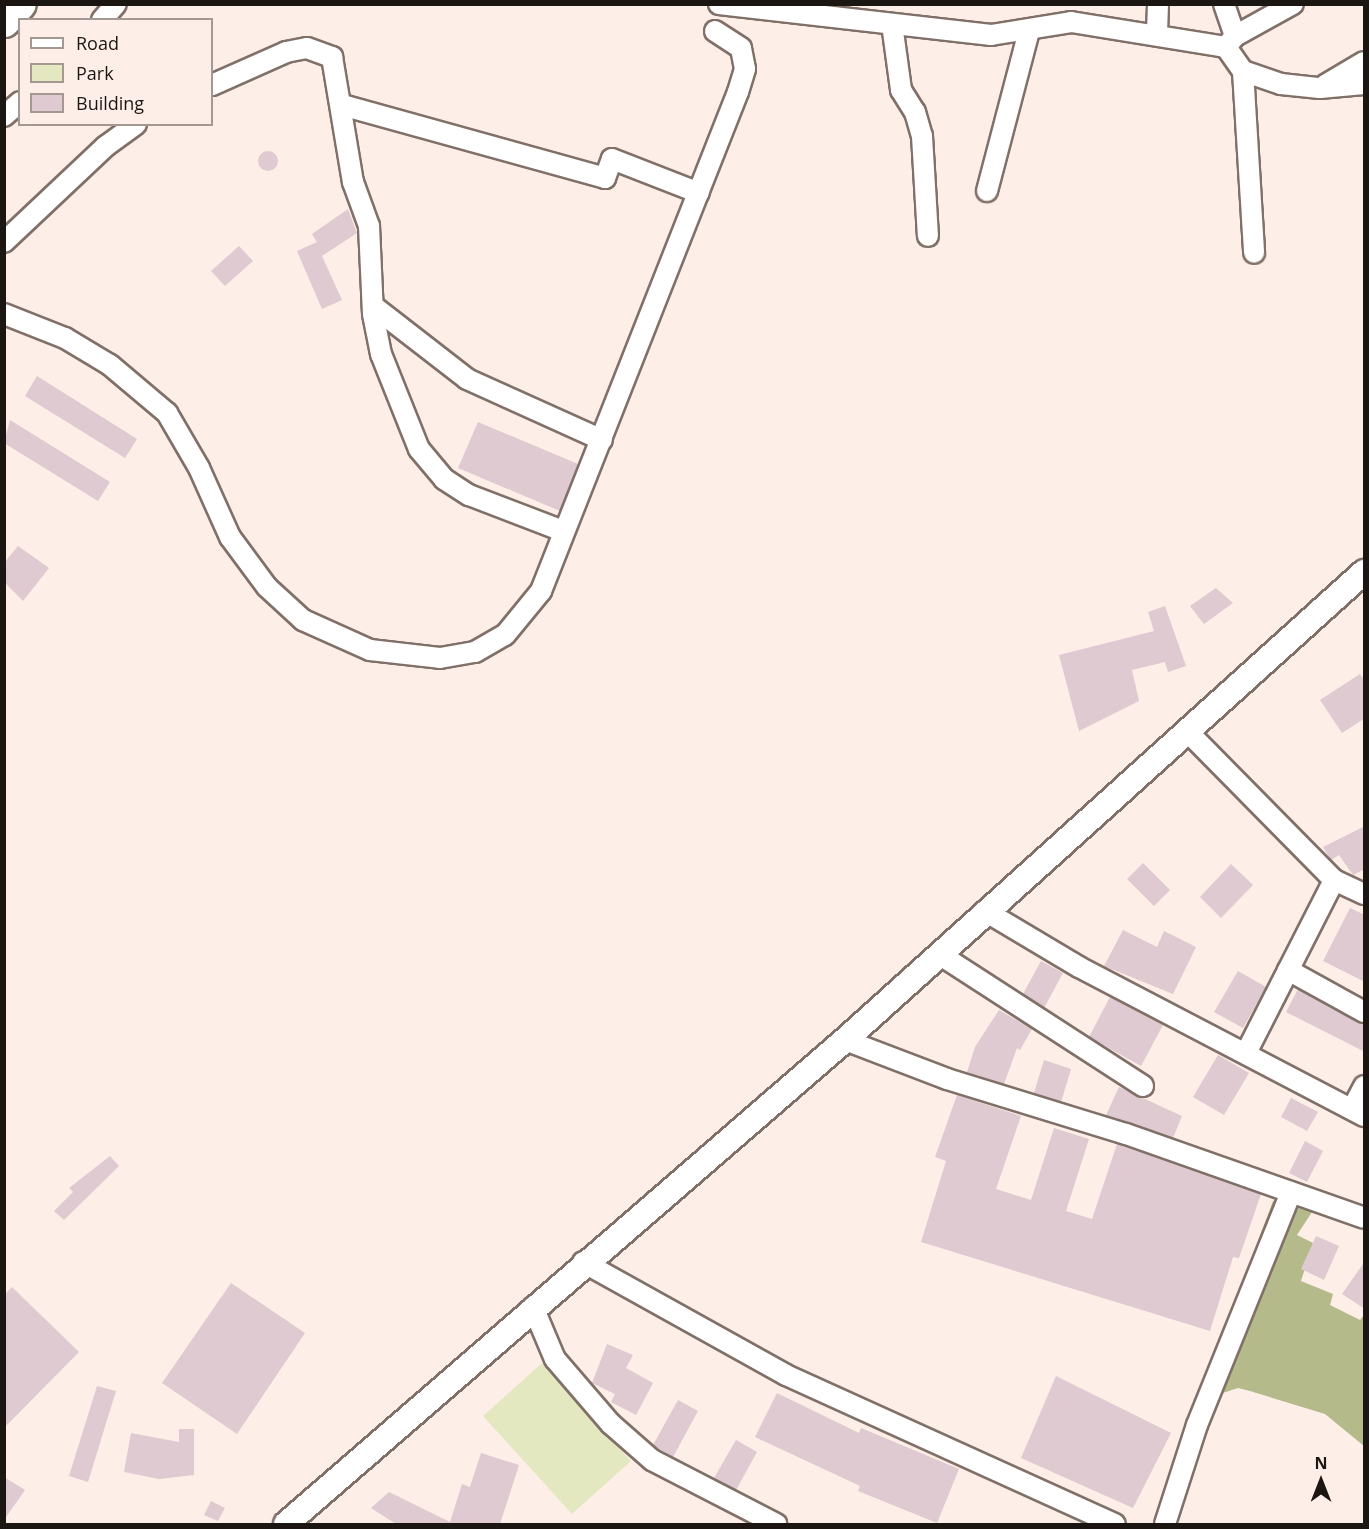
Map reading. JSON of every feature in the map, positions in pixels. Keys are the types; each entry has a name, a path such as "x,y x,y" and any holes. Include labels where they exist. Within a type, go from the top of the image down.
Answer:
{"highway":[{"path":"4,21 20,4"}],"street":[{"path":"104,18 116,4"},
{"path":"719,4 991,35 1029,31 1071,22 1230,41 1293,4"},
{"path":"1158,4 1158,33"},
{"path":"1224,4 1230,41 1243,71 1254,253"},
{"path":"891,24 901,90 915,112 922,136 928,237"},
{"path":"4,314 65,338 139,387 167,413 199,468 230,537 267,586 303,620 370,650 440,658 475,652 505,635 541,591 699,193 745,69 741,48 715,31"},
{"path":"987,191 1029,31"},
{"path":"213,85 259,62 307,48 332,57 342,105 353,182 369,226 373,306 381,354 430,465 469,495 563,531"},
{"path":"1320,88 1365,62"},
{"path":"1243,71 1281,84 1320,88 1365,84"},
{"path":"4,116 18,104"},
{"path":"342,105 605,178 612,159 699,193"},
{"path":"4,242 106,146 133,126"},
{"path":"373,306 466,379 602,440"},
{"path":"286,1524 583,1262 845,1040 1186,730 1365,572"},
{"path":"1186,730 1334,880 1363,892"},
{"path":"1246,1053 1334,880"},
{"path":"985,911 1358,1112 1365,1086"},
{"path":"939,954 1143,1086"},
{"path":"1288,970 1365,1012"},
{"path":"845,1040 947,1079 1365,1218"},
{"path":"1165,1524 1197,1425 1291,1192"},
{"path":"583,1262 786,1375 1082,1519 1115,1524"},
{"path":"533,1307 555,1359 611,1424 652,1460 764,1522"}],"green space":[{"path":"1273,1201 1312,1212 1297,1235 1313,1243 1301,1281 1333,1294 1330,1305 1360,1320 1364,1315 1364,1446 1325,1414 1250,1391 1238,1388 1198,1401"},
{"path":"542,1363 631,1461 572,1514 483,1416"}],"building":[{"path":"268,151 275,154 278,161 275,168 268,171 261,168 258,161 261,154"},
{"path":"348,209 357,233 322,256 342,300 322,309 297,251 317,242 312,234"},
{"path":"239,246 253,261 225,286 211,271"},
{"path":"37,376 137,439 125,458 25,396"},
{"path":"10,420 110,482 98,501 4,443"},
{"path":"478,422 578,464 560,511 458,468"},
{"path":"18,546 49,568 23,601 4,582 4,563"},
{"path":"1216,588 1233,603 1204,624 1190,606"},
{"path":"1165,606 1186,666 1168,672 1165,662 1132,670 1139,701 1079,731 1059,655 1154,631 1148,612"},
{"path":"1360,674 1365,681 1365,718 1342,733 1320,700"},
{"path":"1365,826 1365,869 1353,875 1339,855 1331,860 1323,847"},
{"path":"1143,863 1170,890 1154,906 1127,879"},
{"path":"1231,864 1253,885 1221,918 1200,897"},
{"path":"1350,908 1365,915 1365,982 1323,961"},
{"path":"1123,930 1157,947 1164,931 1196,947 1173,994 1104,966"},
{"path":"1041,961 1063,973 1044,1008 1023,994"},
{"path":"1238,971 1266,987 1243,1028 1214,1012"},
{"path":"1298,989 1365,1024 1365,1052 1286,1012"},
{"path":"1110,997 1163,1025 1141,1066 1089,1037"},
{"path":"999,1010 1032,1029 1020,1050 1017,1048 1004,1084 967,1072 975,1047"},
{"path":"1218,1055 1249,1073 1224,1115 1193,1097"},
{"path":"1044,1060 1071,1069 1061,1102 1034,1093"},
{"path":"1119,1087 1182,1116 1173,1138 1106,1115"},
{"path":"957,1095 1021,1116 996,1189 1031,1200 1054,1128 1089,1139 1066,1211 1092,1219 1117,1144 1261,1194 1239,1258 1233,1257 1210,1331 921,1242 946,1161 935,1157"},
{"path":"1291,1098 1318,1112 1307,1131 1281,1117"},
{"path":"1305,1141 1323,1151 1307,1182 1289,1173"},
{"path":"110,1156 119,1166 64,1220 54,1211 73,1192 69,1188"},
{"path":"1316,1236 1339,1246 1324,1280 1301,1269"},
{"path":"1365,1261 1365,1309 1342,1294"},
{"path":"231,1283 305,1333 237,1434 162,1383"},
{"path":"12,1287 79,1352 4,1428 4,1295"},
{"path":"607,1344 633,1355 626,1368 653,1383 636,1415 611,1402 615,1394 592,1383"},
{"path":"1056,1376 1171,1433 1133,1508 1021,1458"},
{"path":"97,1386 116,1391 88,1482 69,1476"},
{"path":"777,1393 859,1433 861,1428 959,1469 937,1523 858,1491 860,1486 755,1437"},
{"path":"678,1400 698,1411 673,1457 653,1445"},
{"path":"179,1429 194,1429 194,1475 159,1479 124,1472 131,1433 179,1442"},
{"path":"736,1440 757,1452 736,1490 714,1478"},
{"path":"481,1453 519,1465 500,1524 396,1524 371,1508 389,1492 450,1522 462,1484 470,1487"},
{"path":"4,1477 25,1490 4,1520"},
{"path":"211,1501 225,1508 218,1521 204,1515"}]}
